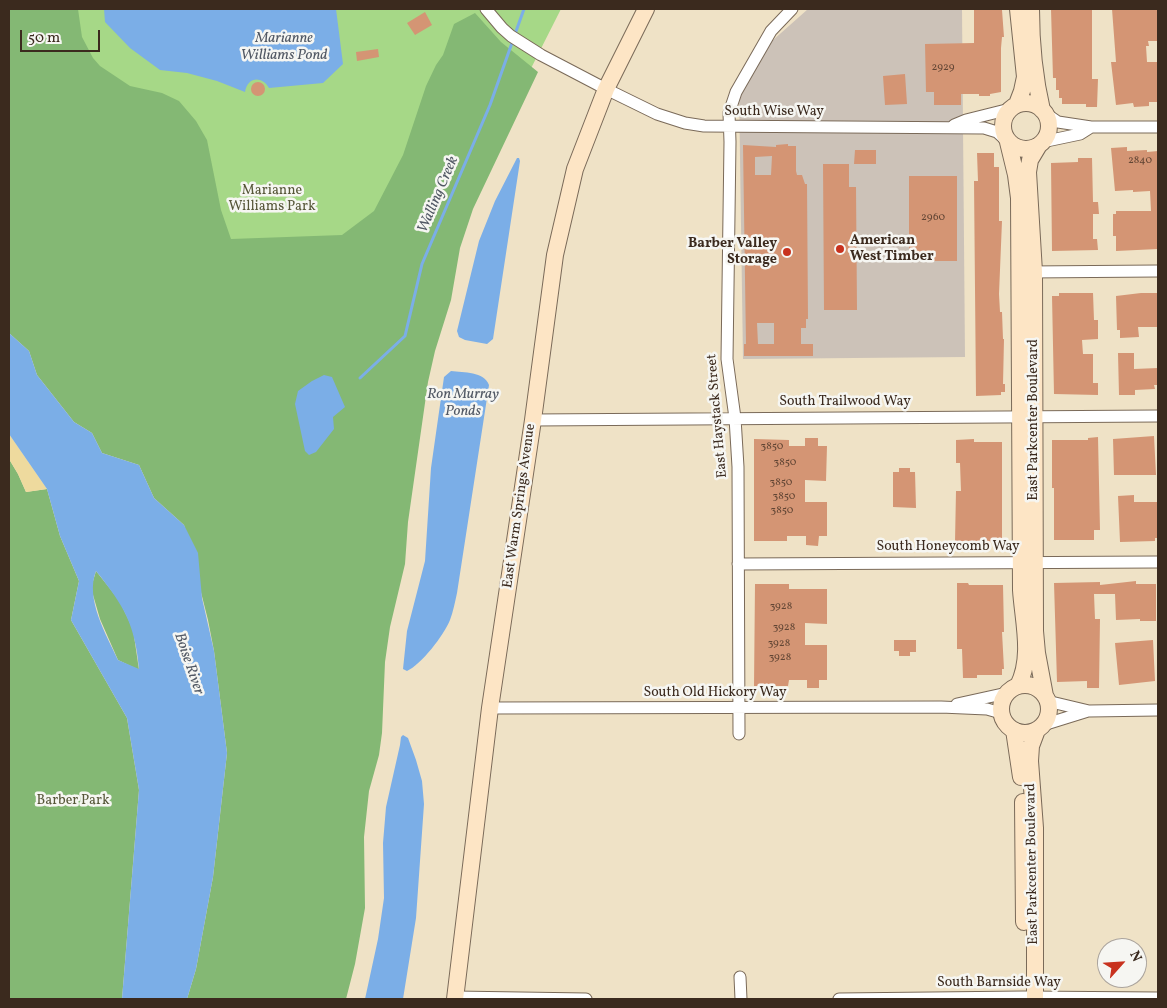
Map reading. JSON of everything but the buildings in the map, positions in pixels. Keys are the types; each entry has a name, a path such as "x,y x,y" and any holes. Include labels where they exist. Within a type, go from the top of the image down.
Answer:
{"street":[{"name":"South Wise Way","path":"486,9 511,36 541,55 606,90 657,114 676,120 704,126 984,128 997,132 1008,142"},
{"name":"East Warm Springs Avenue","path":"455,998 490,708 533,420 555,255 575,169 606,90 644,9"},
{"name":"East Haystack Street","path":"739,734 738,467 735,418 727,359 730,142 728,113 736,92 762,44 782,17 792,9"},
{"path":"1018,9 1025,77 1022,91 1002,125 1008,142 1022,149 1028,149 1080,134 1091,127"},
{"path":"1031,9 1032,54 1049,127 1048,134 1041,144"},
{"path":"1013,107 1029,103 1035,105 1058,122 1091,127 1158,127"},
{"name":"South Wise Way","path":"950,127 966,120 1013,107"},
{"name":"East Parkcenter Boulevard","path":"1008,142 1018,188 1027,272"},
{"name":"East Parkcenter Boulevard","path":"1041,144 1030,160 1028,172 1028,562 1037,654 1046,698"},
{"path":"1027,272 1158,271"},
{"name":"South Trailwood Way","path":"533,420 1158,416"},
{"name":"East Parkcenter Boulevard","path":"1013,690 1024,675 1026,664 1022,590 1028,562"},
{"name":"South Honeycomb Way","path":"738,564 1158,562"},
{"path":"1089,711 1029,733 1014,730 1008,726 1001,714 1001,706 1013,690 1031,686 1037,688 1046,698 1089,711 1158,710"},
{"name":"South Old Hickory Way","path":"941,707 1013,690"},
{"path":"1040,728 1048,714 1046,698"},
{"name":"South Old Hickory Way","path":"490,708 738,709 941,707 987,709 1001,714"},
{"name":"East Parkcenter Boulevard","path":"1030,998 1035,839 1030,761 1031,746 1040,728"},
{"name":"East Parkcenter Boulevard","path":"1014,730 1021,771 1023,798 1030,998"},
{"path":"740,977 740,999"},
{"path":"455,998 586,999"},
{"name":"South Barnside Way","path":"839,999 1158,998"}],"shaded area":[{"path":"808,9 962,9 965,357 743,359 739,90 772,41"}],"green space":[{"name":"Marianne Williams Park","path":"9,9 561,9 515,100 380,405"},
{"path":"9,9 78,9 82,37 93,58 100,66 130,86 162,93 179,101 196,121 207,140 221,210 231,239 342,235 374,211 403,155 426,86 443,55 454,24 475,13 501,42 538,72 473,209 460,248 451,300 435,351 428,382 408,522 405,564 390,627 385,662 382,733 379,755 369,791 364,837 365,908 355,964 346,999 187,999 196,969 213,877 227,753 214,651 184,525 154,498 139,465 102,453 92,433 74,422 37,375 29,351 9,333"},
{"name":"Barber Park","path":"9,459 26,492 47,489 60,536 79,581 71,620 127,718 139,790 122,999 9,999"},
{"path":"96,571 119,600 133,629 139,670 118,660 100,619 91,588"}],"sand":[{"path":"9,434 47,489 26,492 9,459"}],"water":[{"name":"Marianne Williams Pond","path":"104,9 336,9 343,64 323,83 269,88 263,81 255,80 249,83 245,92 217,81 187,73 160,70 130,48 105,22"},
{"path":"517,158 520,161 493,339 487,344 465,340 459,337 457,331 479,241 495,201"},
{"name":"Boise River","path":"9,333 29,351 37,375 74,422 92,433 102,453 139,465 154,498 184,525 198,553 202,598 214,651 227,753 213,877 196,969 187,999 122,999 139,790 127,718 71,620 79,581 60,536 47,489 9,434","holes":["96,571 127,616 135,640 139,669 118,660 103,628 98,616 93,593"]},
{"name":"Ron Murray Ponds","path":"451,371 478,375 483,377 489,385 457,593 452,614 447,626 432,649 419,663 407,671 403,669 407,631 425,561 431,468 444,377"},
{"path":"324,375 332,377 345,407 333,417 334,429 316,452 309,455 305,451 295,404 298,391"},
{"path":"403,735 408,738 416,760 422,781 424,804 416,918 403,999 365,999 378,939 384,898 383,843 386,807"}],"waterway":[{"name":"Walling Creek","path":"515,34 524,9"},
{"name":"Walling Creek","path":"360,378 405,336 422,264 490,105 513,40"}],"place":[{"name":"American West Timber","path":"840,249"},
{"name":"Barber Valley Storage","path":"787,252"}]}
